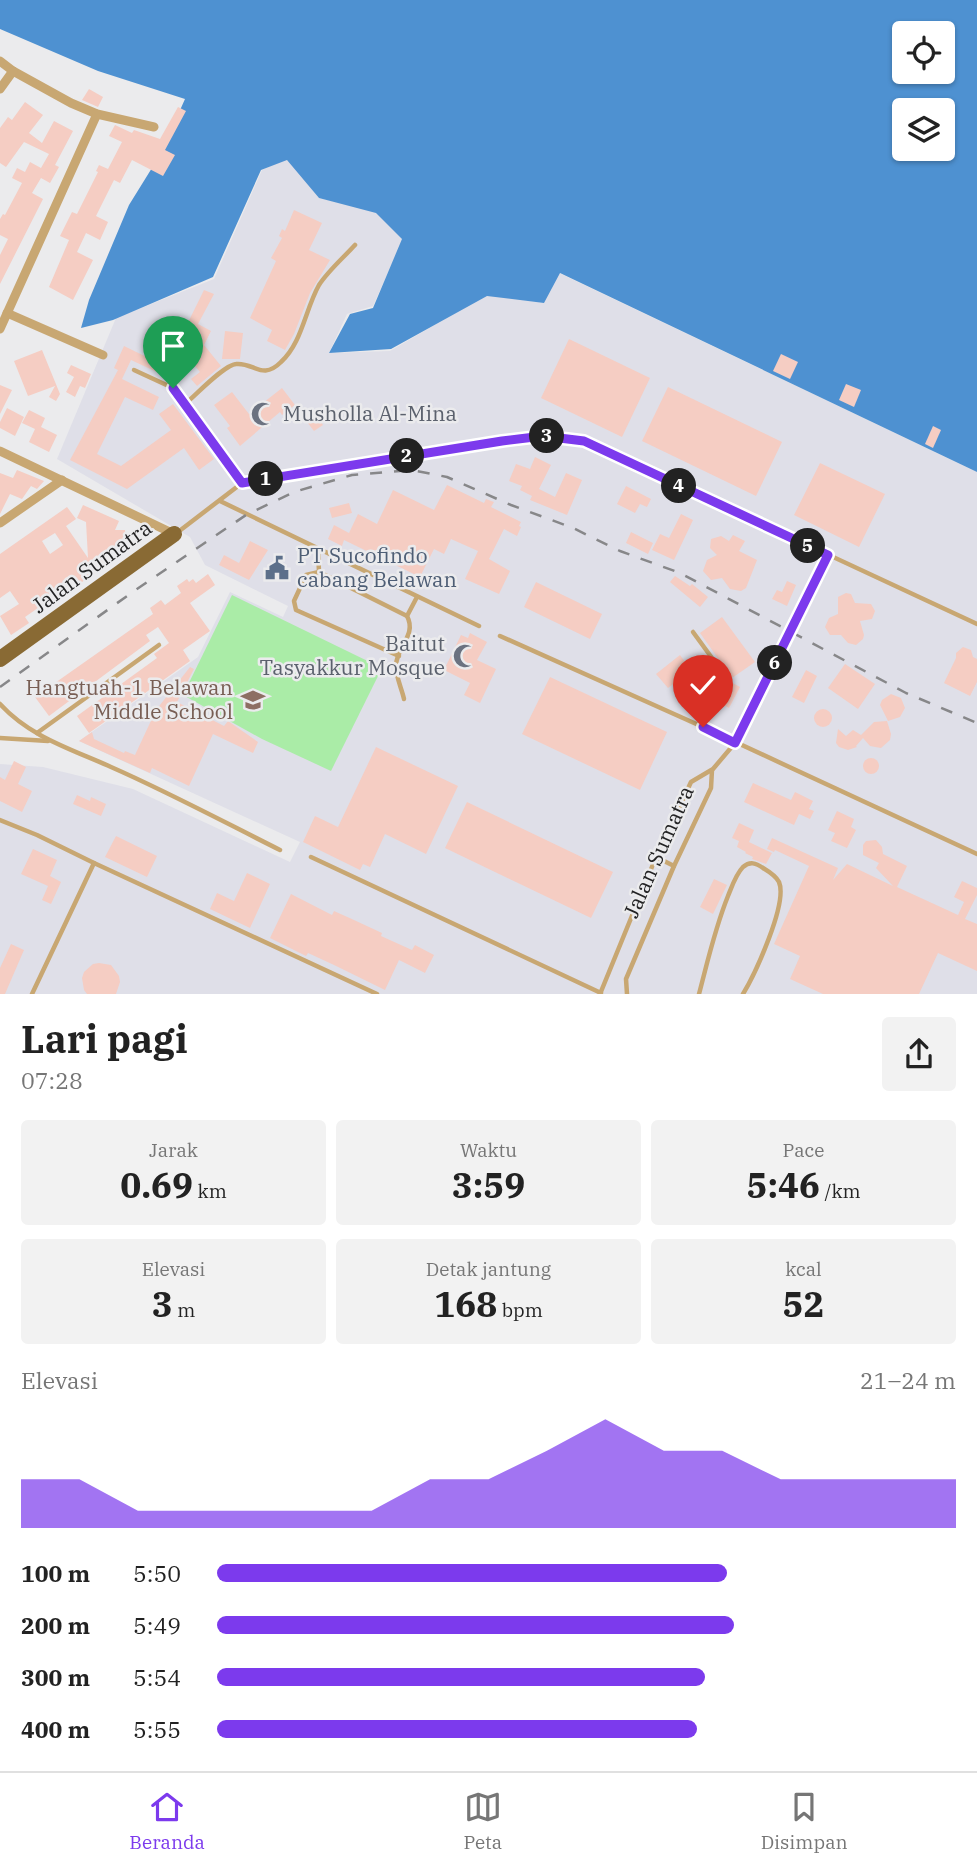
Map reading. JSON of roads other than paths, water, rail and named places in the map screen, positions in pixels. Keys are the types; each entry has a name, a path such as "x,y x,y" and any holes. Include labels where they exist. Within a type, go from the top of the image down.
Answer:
{"highway":[{"name":"Jalan Sumatra","path":"0,659 174,534"}],"street":[{"path":"0,61 71,103 97,114 154,127"},
{"path":"0,89 13,71"},
{"path":"0,329 97,114"},
{"path":"7,313 103,355"},
{"path":"0,451 174,534"},
{"path":"0,523 62,480"}],"lane":[{"path":"186,404 229,366 240,364 261,372 280,363 291,351 320,284 355,245"},
{"path":"134,370 173,388 242,483"},
{"path":"174,534 242,483 543,436 584,441 977,624"},
{"path":"220,501 480,626"},
{"path":"318,550 319,572"},
{"path":"712,769 735,743 828,555"},
{"path":"399,656 296,610 294,601 306,575 319,572 407,615 411,624 410,632 396,665 404,699"},
{"path":"407,615 416,597"},
{"path":"693,632 720,669 703,727"},
{"path":"500,636 977,854"},
{"path":"37,733 159,645"},
{"path":"0,704 14,719 50,741 111,767 280,850"},
{"path":"0,738 50,741"},
{"name":"Jalan Sumatra","path":"311,857 601,993 656,857 691,782 712,769"},
{"name":"Jalan Sumatra","path":"627,994 626,979 711,788 712,769"},
{"path":"0,820 377,994"},
{"path":"656,857 674,866"},
{"path":"32,994 94,863"},
{"path":"699,994 707,954 732,887 743,867 748,863 756,863 776,878 780,884 780,894 771,934 743,994"}],"water":[{"path":"0,0 977,0 977,472 560,273 544,303 487,296 391,349 329,353 350,314 373,308 402,239 376,213 319,198 287,160 261,170 213,277 113,320 81,328 89,300 129,205 160,155 185,99 98,71 0,29"}],"railway":[{"path":"0,687 246,515 294,492 352,475 412,470 447,477 573,528 620,551 680,573 906,693 977,723"}],"place":[{"name":"Musholla Al-Mina","path":"263,414"},
{"name":"PT Sucofindo cabang Belawan","path":"277,568"},
{"name":"Baitut Tasyakkur Mosque","path":"465,656"},
{"name":"Hangtuah-1 Belawan Middle School","path":"253,700"}]}
